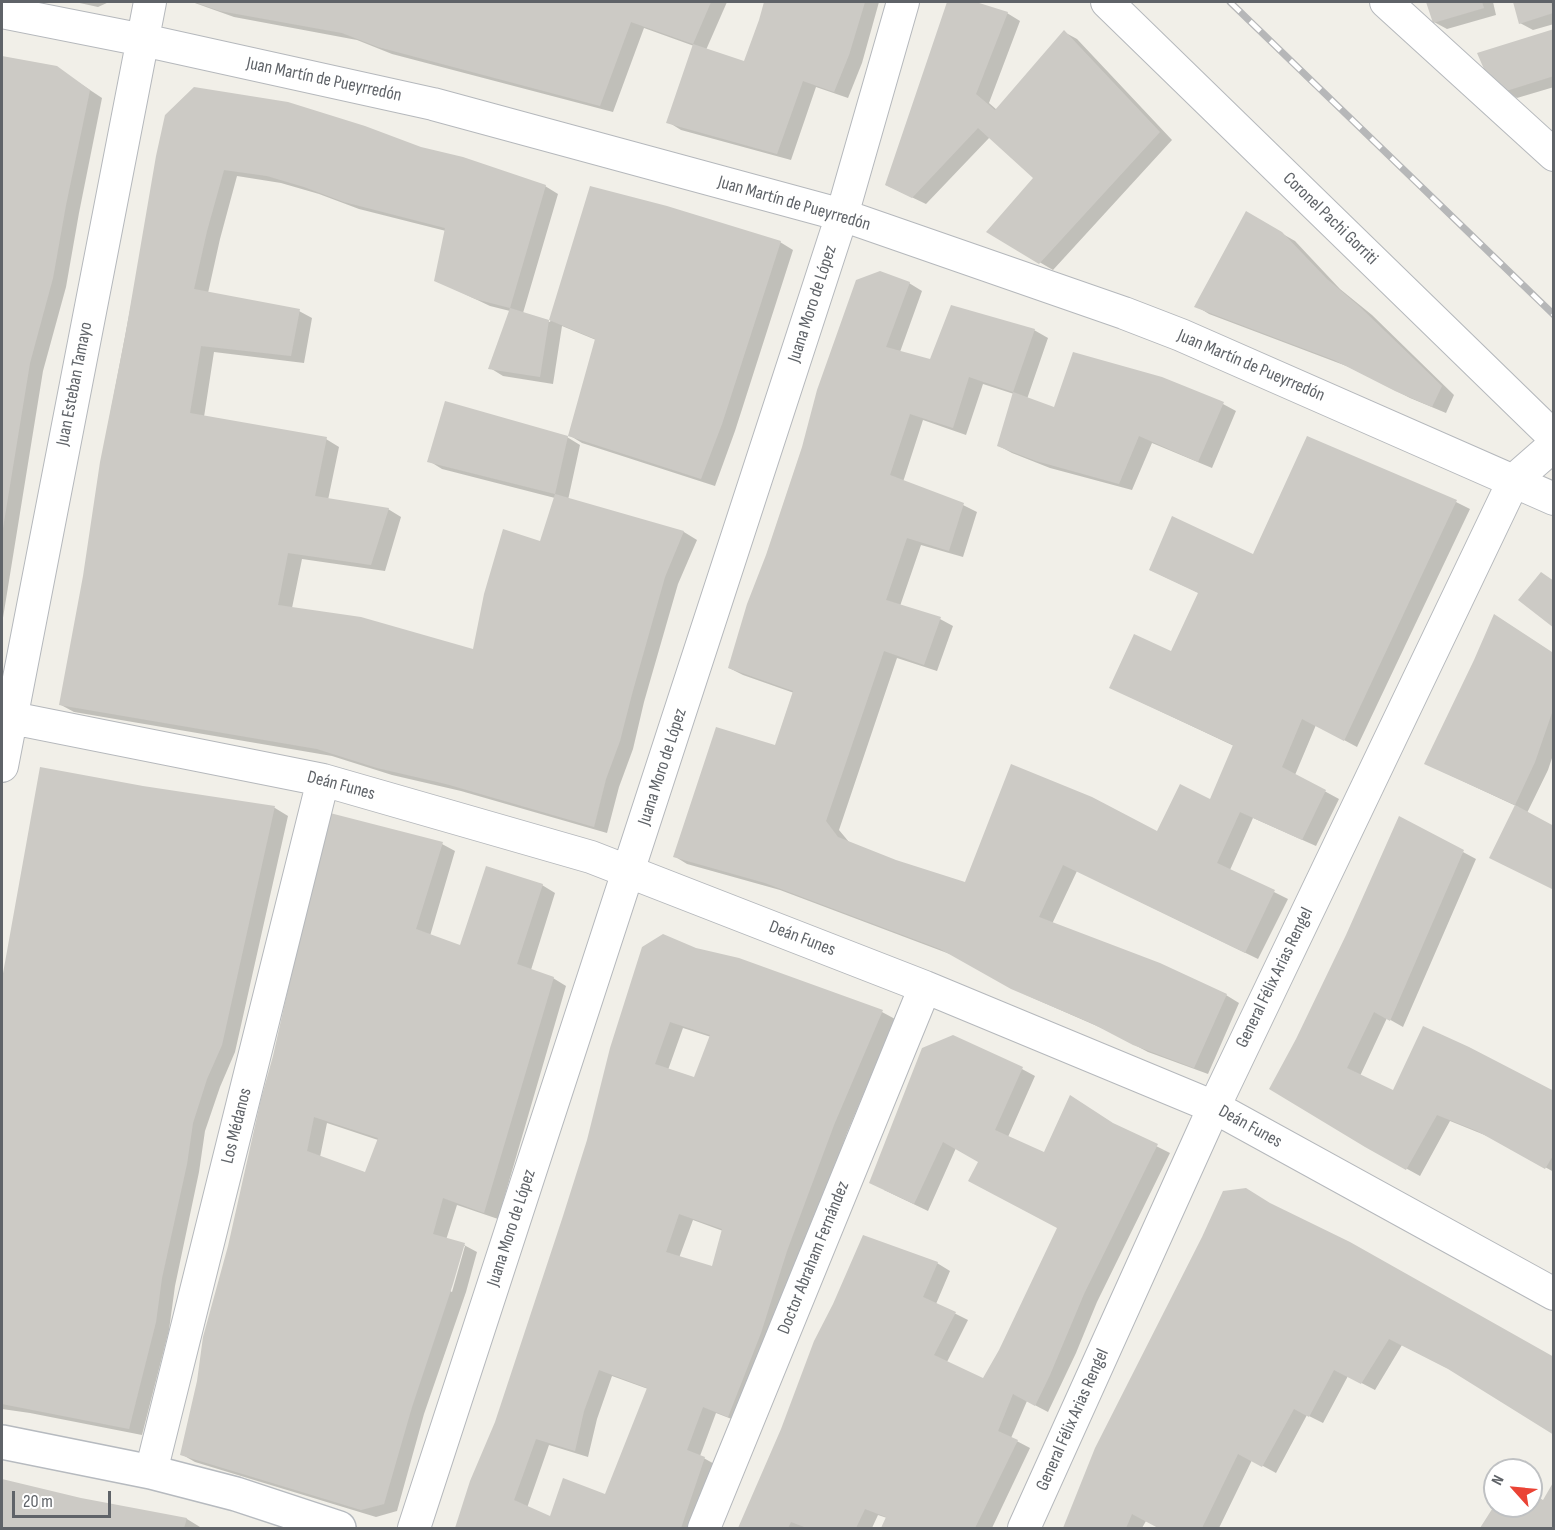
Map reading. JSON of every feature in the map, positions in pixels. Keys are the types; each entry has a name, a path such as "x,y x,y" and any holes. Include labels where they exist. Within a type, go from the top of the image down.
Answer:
{"street":[{"name":"Juan Esteban Tamayo","path":"2,766 6,717 150,2"},
{"name":"Juana Moro de López","path":"414,1528 842,214 903,2"},
{"name":"Coronel Pachi Gorriti","path":"1107,2 1554,437"},
{"path":"1386,2 1554,155"},
{"name":"Juan Martín de Pueyrredón","path":"2,12 143,40 433,104 842,214 1181,335 1554,499"},
{"name":"General Félix Arias Rengel","path":"1024,1528 1214,1107 1514,480 1554,445"},
{"name":"Deán Funes","path":"6,717 324,780 591,857 925,987 1214,1107 1554,1294"},
{"name":"Los Médanos","path":"151,1472 324,780"},
{"name":"Doctor Abraham Fernández","path":"704,1528 925,987"},
{"path":"2,1442 151,1472 236,1494 339,1528"}],"building":[{"path":"194,2 711,2 693,44 631,22 600,106 378,47 342,33 220,11"},
{"path":"764,2 865,2 849,55 834,92 803,81 777,154 666,123 693,44 744,61"},
{"path":"947,2 976,2 1008,12 976,94 995,110 1064,30 1160,132 1039,264 986,232 1033,178 978,128 912,198 885,185"},
{"path":"1426,2 1482,2 1484,8 1433,23"},
{"path":"1513,2 1551,2 1553,13 1519,24"},
{"path":"1554,29 1554,76 1503,92 1487,76 1477,53"},
{"path":"2,56 57,66 90,90 53,278 30,363 3,528"},
{"path":"194,87 288,102 365,126 421,147 463,157 546,185 510,308 475,299 434,281 445,228 344,202 267,176 224,170 194,289 300,309 291,356 201,346 190,413 327,437 315,496 389,508 371,565 288,553 278,605 361,617 473,649 484,594 503,529 540,541 555,494 684,531 665,577 594,827 446,784 377,768 317,749 59,705 83,576 100,462 125,337 156,156 165,115"},
{"path":"590,186 667,206 781,241 722,424 701,479 568,436 595,339 549,320"},
{"path":"1246,211 1282,232 1327,279 1359,306 1442,386 1432,407 1334,360 1194,307"},
{"path":"880,271 910,282 886,347 930,359 951,305 1035,329 1013,392 969,377 953,428 910,414 890,475 964,503 949,551 907,538 886,600 941,617 924,665 884,651 826,821 838,837 896,860 965,882 1011,764 1092,797 1157,831 1180,784 1210,799 1233,745 1109,688 1134,634 1171,651 1198,593 1149,570 1172,516 1253,554 1307,436 1457,500 1344,741 1302,719 1282,767 1326,790 1302,840 1240,812 1217,863 1275,890 1245,953 1063,865 1039,917 1160,963 1227,994 1194,1068 1133,1045 1091,1023 1011,989 940,949 765,883 673,857 716,727 775,745 793,691 728,668 747,604 802,447 817,390 856,280"},
{"path":"510,308 549,320 540,377 488,369"},
{"path":"1073,352 1162,377 1224,402 1198,462 1139,436 1119,484 1036,461 997,446 1013,392 1054,407"},
{"path":"445,401 568,436 555,494 427,462"},
{"path":"1541,572 1554,581 1554,628 1518,600"},
{"path":"1494,614 1552,652 1554,650 1554,707 1535,762 1515,805 1424,764"},
{"path":"40,767 143,786 275,806 222,1045 207,1079 193,1123 187,1164 162,1278 156,1322 129,1429 2,1404 2,979"},
{"path":"1515,805 1554,826 1554,890 1489,858"},
{"path":"330,813 443,842 416,929 460,945 486,866 543,884 517,964 554,977 484,1213 443,1198 433,1234 465,1243 412,1407 384,1504 361,1510 180,1455 197,1381 203,1337 228,1246","holes":["314,1117 378,1138 365,1172 307,1151"]},
{"path":"1399,816 1464,850 1390,1021 1374,1012 1347,1068 1393,1090 1423,1026 1469,1047 1554,1091 1554,1154 1545,1169 1477,1131 1437,1115 1406,1170 1269,1089 1346,935"},
{"path":"663,934 696,948 739,958 883,1010 834,1125 787,1251 761,1333 728,1417 703,1407 687,1450 705,1457 681,1528 455,1528 470,1481 495,1422 563,1216 587,1140 610,1048 642,947","holes":["670,1022 710,1035 694,1077 655,1064","679,1214 722,1229 712,1266 666,1252","599,1370 647,1388 605,1494 563,1478 550,1516 514,1500 536,1439 575,1451 584,1411"]},
{"path":"953,1035 1023,1067 995,1130 1044,1152 1070,1095 1113,1123 1158,1144 1084,1294 1035,1406 1013,1394 998,1431 1018,1440 975,1528 881,1528 886,1517 865,1509 856,1528 807,1528 791,1522 788,1528 738,1528 781,1429 814,1341 863,1235 938,1262 923,1297 956,1312 934,1355 983,1378 999,1350 1057,1228 968,1181 978,1162 943,1142 914,1204 869,1183 922,1048"},
{"path":"1246,1188 1270,1203 1350,1242 1554,1357 1554,1435 1448,1369 1389,1339 1361,1384 1334,1370 1309,1417 1294,1409 1262,1467 1238,1454 1202,1528 1158,1528 1132,1514 1126,1528 1063,1528 1095,1448 1223,1191"},
{"path":"2,1479 81,1498 187,1518 184,1528 2,1528"},
{"path":"1554,1481 1554,1528 1480,1528 1486,1518 1543,1518 1543,1500"}],"railway":[{"path":"1230,2 1554,315"}]}
